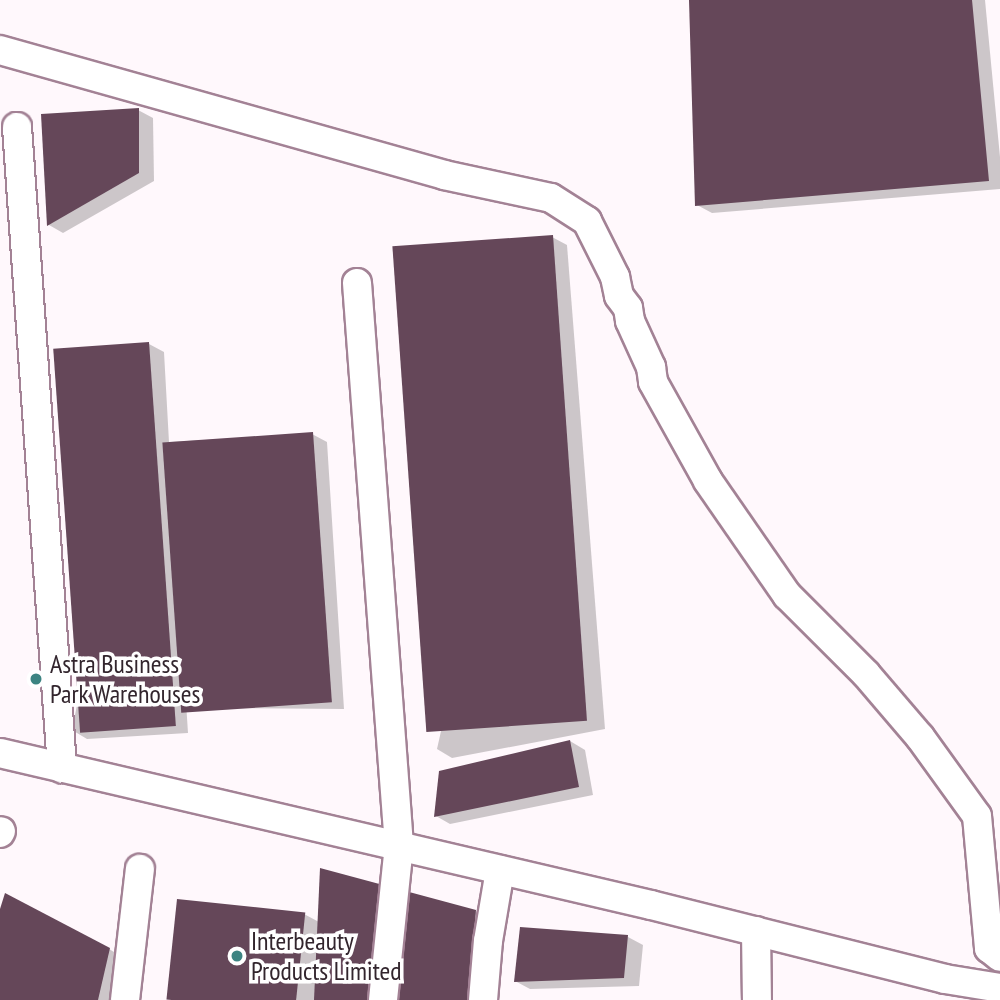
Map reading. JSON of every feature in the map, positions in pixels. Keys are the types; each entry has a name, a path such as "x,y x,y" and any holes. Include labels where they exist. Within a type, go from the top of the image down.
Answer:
{"lane":[{"path":"0,50 444,175 551,198 587,220 615,276 619,296 628,308 630,321 652,367 653,382 708,481 786,595 875,685 920,737 977,816 989,948 1000,957"},
{"path":"17,127 62,768"},
{"path":"357,283 399,845 383,1000"},
{"path":"0,753 399,845 945,979 1000,988"},
{"path":"125,1000 140,869"},
{"path":"483,1000 488,941 499,870"},
{"path":"756,932 757,1000"}],"building":[{"path":"689,0 972,0 989,181 695,206"},
{"path":"139,108 139,173 47,226 41,114"},
{"path":"553,235 587,721 426,732 392,246"},
{"path":"149,342 176,726 80,733 53,349"},
{"path":"313,432 332,702 181,713 162,443"},
{"path":"570,740 579,787 434,817 439,771"},
{"path":"320,868 476,910 468,1000 314,1000"},
{"path":"5,893 110,948 98,1000 0,1000 0,909"},
{"name":"Interbeauty Products Limited","path":"177,899 305,912 296,1000 166,999"},
{"path":"520,927 628,935 624,978 514,982"}],"place":[{"name":"Astra Business Park Warehouses","path":"36,679"},
{"name":"Interbeauty Products Limited","path":"237,956"}]}
